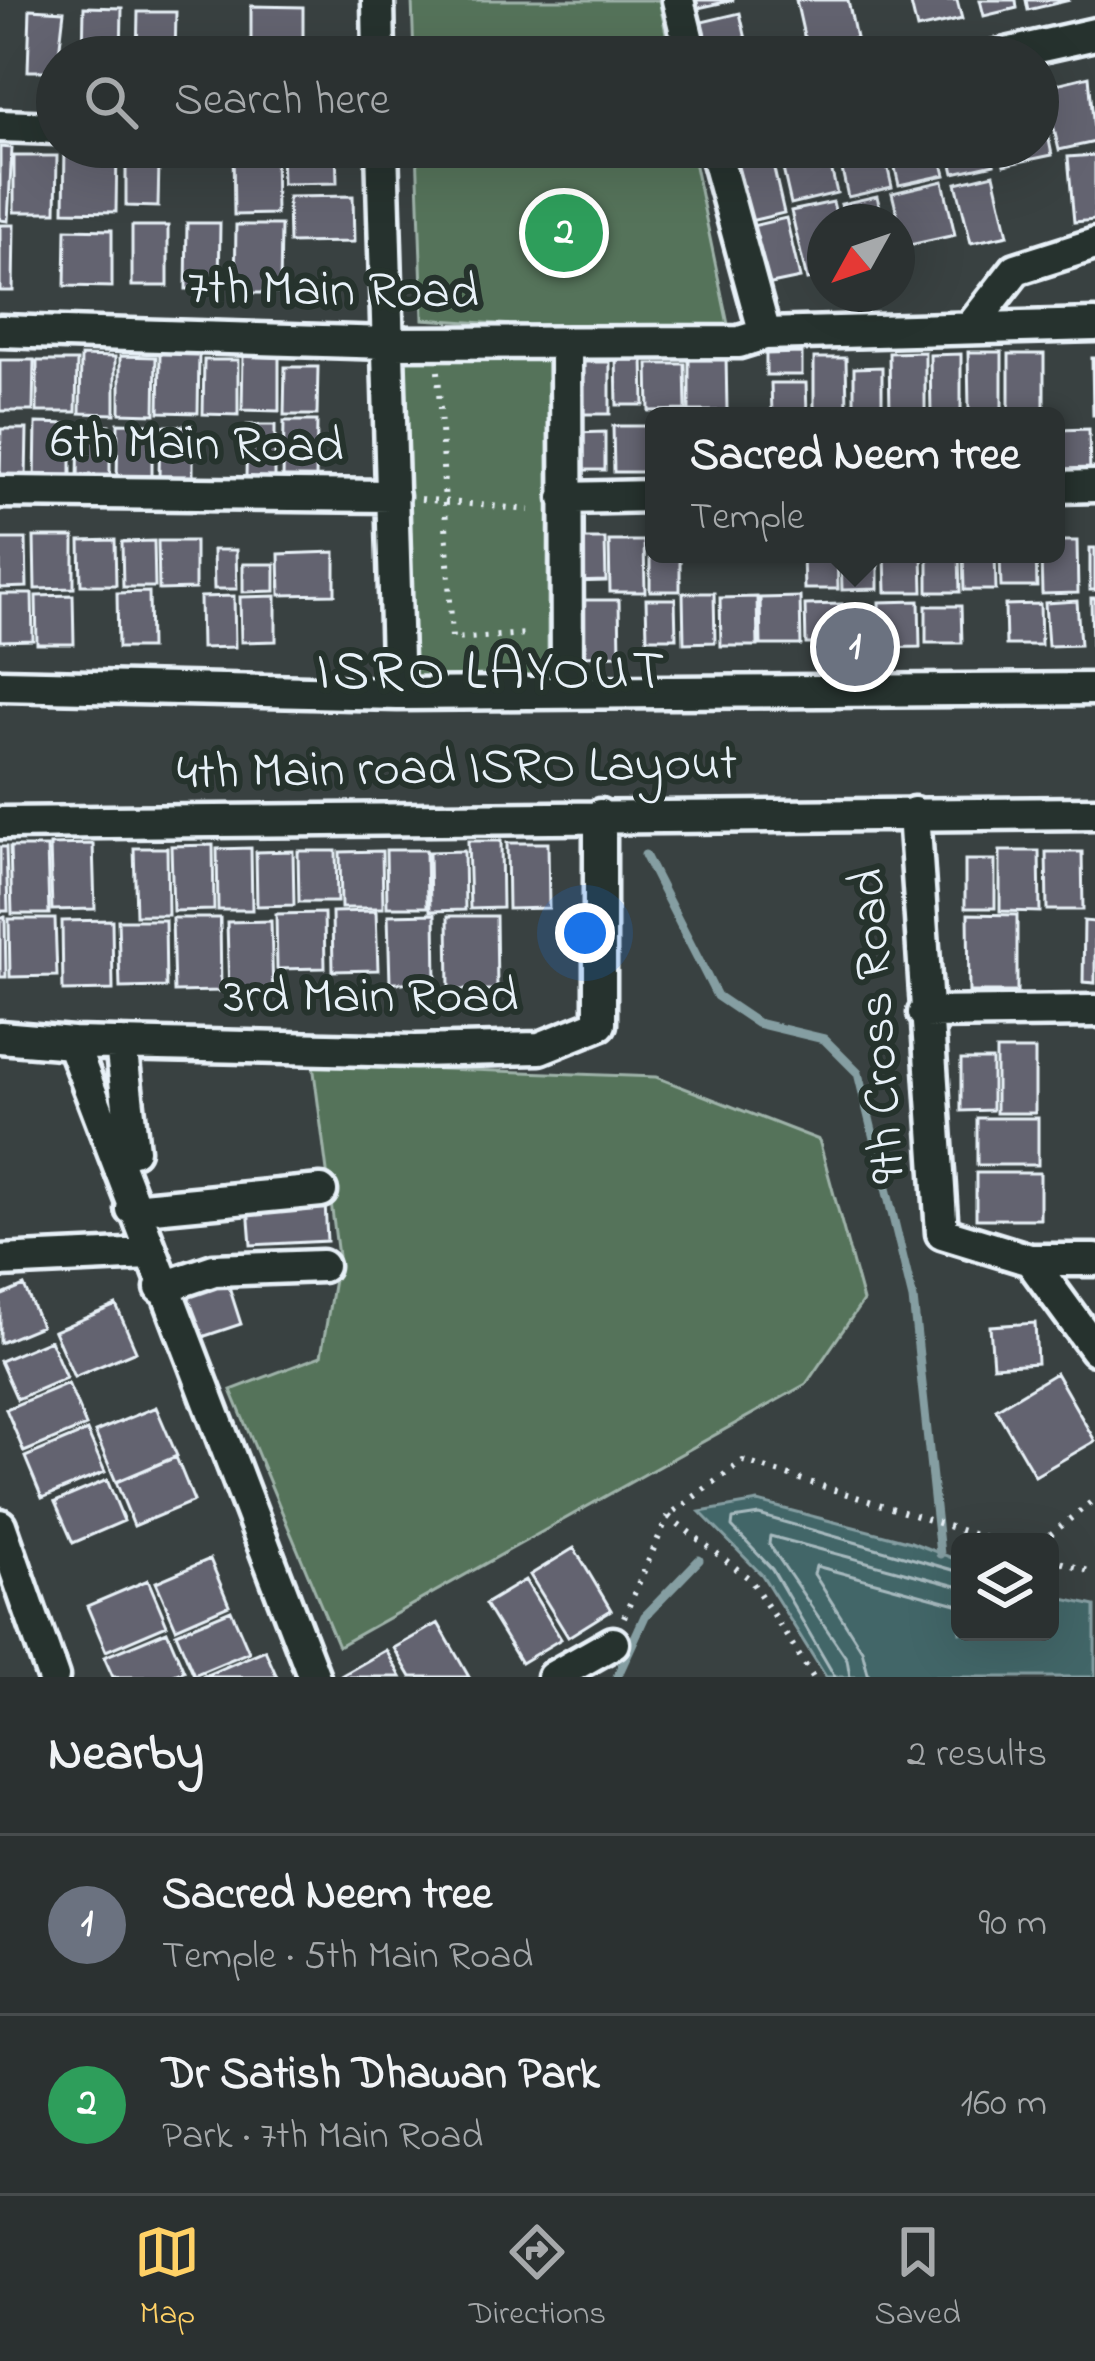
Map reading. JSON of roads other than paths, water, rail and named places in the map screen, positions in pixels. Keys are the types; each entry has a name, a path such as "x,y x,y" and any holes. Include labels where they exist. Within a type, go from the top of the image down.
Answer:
{"street":[{"path":"377,0 378,36"},
{"path":"678,0 687,36"},
{"path":"1059,42 1095,34"},
{"path":"0,126 36,127"},
{"path":"383,168 398,694"},
{"path":"720,168 765,334"},
{"path":"970,328 1016,269 1095,244"},
{"name":"7th Main Road","path":"0,331 388,343 566,343 739,342 765,334 1095,325"},
{"path":"566,343 567,692"},
{"path":"1065,487 1095,486"},
{"name":"6th Main Road","path":"0,492 393,496"},
{"path":"565,498 645,496"},
{"path":"0,685 398,694 1095,688"},
{"name":"9th Cross Road","path":"914,813 923,1013 942,1233 1030,1260"},
{"name":"4th Main road ISRO Layout","path":"0,823 1095,813"},
{"name":"3rd Main Road","path":"0,1037 415,1051 540,1048 600,1024 600,815"},
{"path":"923,1013 1095,1011"},
{"path":"72,1043 161,1288 314,1677"},
{"path":"121,1044 133,1150"},
{"path":"0,1257 141,1233 321,1191"},
{"path":"1030,1260 1095,1260"},
{"path":"1030,1260 1095,1349"},
{"path":"161,1288 214,1270 322,1266"},
{"path":"0,1525 53,1677"},
{"path":"554,1677 614,1643"}],"water":[{"path":"758,1502 911,1542 951,1558 951,1641 1059,1641 1059,1598 1095,1606 1095,1677 826,1677 762,1575 700,1512"}],"waterway":[{"path":"645,855 717,996 757,1023 824,1039 858,1073 913,1299 940,1554"},
{"path":"617,1677 645,1616 699,1560"}],"place":[{"name":"Dr Satish Dhawan Park","path":"564,233"},
{"name":"Sacred Neem tree","path":"855,647"}],"district":[{"name":"ISRO LAYOUT","path":"492,674"}]}
